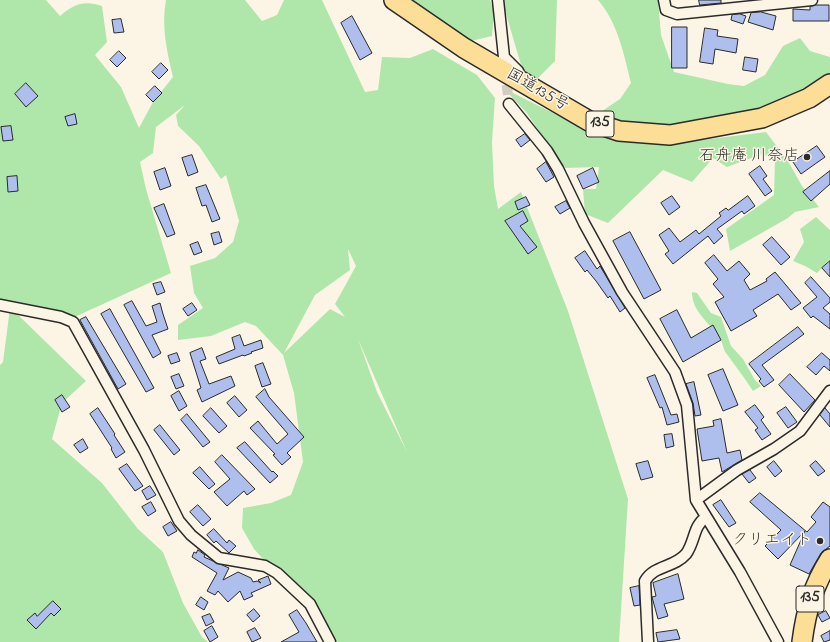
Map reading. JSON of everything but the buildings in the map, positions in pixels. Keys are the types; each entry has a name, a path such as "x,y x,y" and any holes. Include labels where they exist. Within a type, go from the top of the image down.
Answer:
{"highway":[{"name":"国道135号","path":"394,0 464,48 523,83 589,121 619,131 670,135 762,118 809,98 830,84"},
{"name":"135","path":"802,642 805,616 812,593 830,559"}],"street":[{"path":"498,0 504,57 518,71 523,83"},
{"path":"664,0 666,10 677,14 812,0"},
{"path":"509,104 547,152 558,169 584,223 622,292 675,372 688,405 696,500 740,572 778,642"},
{"path":"0,305 61,317 73,322 144,450 179,521 191,535 218,558 265,566 276,573 310,604 330,642"},
{"path":"696,500 737,470 774,449 800,430 830,392"},
{"path":"648,642 645,581 650,573 685,556 690,548 699,522 706,517"}],"green space":[{"path":"0,0 46,0 60,16 75,6 84,3 102,6 107,42 95,55 121,87 139,128 153,102 173,77 164,29 166,0 245,0 262,21 277,15 284,0 322,0 365,92 378,90 382,57 410,58 433,49 477,75 495,98 492,142 494,186 498,209 521,192 568,311 628,499 619,642 329,642 318,619 254,549 242,528 243,508 271,503 291,495 303,462 294,393 283,355 256,326 245,322 211,336 178,340 178,325 203,308 194,293 190,266 215,258 233,242 239,221 226,175 221,179 199,146 178,126 176,115 185,105 156,127 153,153 140,162 146,189 171,273 68,320 12,309 86,381 62,403 52,439 102,483 138,529 163,552 183,603 202,637 208,642 0,642 0,365 3,362 10,308 0,306","holes":["348,249 356,266 335,304 345,317 330,309 284,353 315,295 350,270","358,339 407,452 377,392"]},
{"path":"385,0 490,0 494,11 492,36 471,41"},
{"path":"502,0 557,0 555,61 537,79 523,72"},
{"path":"598,0 658,0 661,35 674,72 744,86 765,75 783,46 800,38 810,51 830,57 830,79 806,96 681,133 593,117 620,99 631,83 623,50 615,29 611,19"},
{"path":"507,92 513,93 589,131 661,145 766,132 788,161 802,186 819,207 795,212 788,218 730,251 726,229 774,195 775,160 762,154 727,167 713,158 692,182 663,170 608,223 585,214 583,189 596,189 599,167 565,168 526,112"},
{"path":"816,217 830,230 830,259 817,273 793,261 804,242 800,229"},
{"path":"692,292 697,293 711,313 721,317 731,346 743,359 755,380 761,386 753,391 724,350 716,333 698,312"}],"tunnel":[{"path":"505,70 509,104"}],"place":[{"name":"石舟庵 川奈店","path":"807,157"},
{"name":"クリエイト","path":"820,541"}]}
